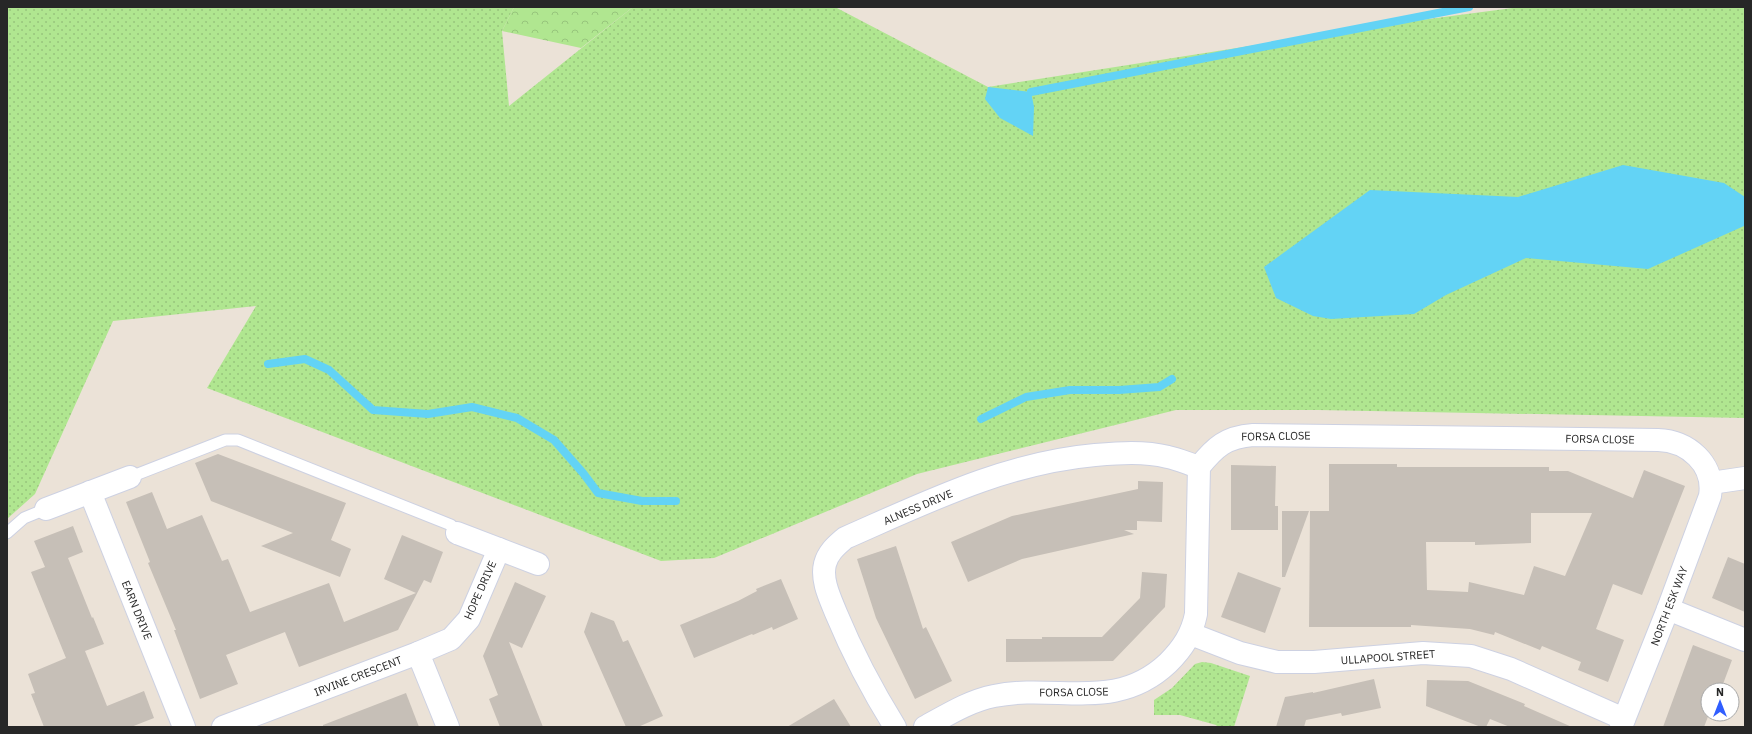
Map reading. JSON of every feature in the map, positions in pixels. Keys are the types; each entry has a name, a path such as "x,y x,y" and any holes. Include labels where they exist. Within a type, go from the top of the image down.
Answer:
{"street":[{"name":"FORSA CLOSE","path":"925,727 960,708 994,696 1034,693 1116,692 1134,686 1162,668 1179,651 1190,634 1196,614 1199,467 1213,451 1225,441 1253,435 1658,440 1678,443 1693,452 1703,463 1711,483"},
{"name":"ALNESS DRIVE","path":"895,727 851,650 825,583 825,565 828,556 837,544 845,538 971,484 1003,473 1051,460 1108,454 1140,453 1168,457 1199,467"},
{"path":"46,509 130,477"},
{"path":"1711,483 1745,478"},
{"name":"NORTH ESK WAY","path":"1623,723 1707,506 1711,483"},
{"name":"EARN DRIVE","path":"90,492 184,727"},
{"name":"HOPE DRIVE","path":"457,533 538,564"},
{"name":"HOPE DRIVE","path":"418,653 450,639 469,619 499,549"},
{"path":"1668,609 1745,640"},
{"name":"ULLAPOOL STREET","path":"1190,634 1240,653 1277,662 1314,662 1423,653 1471,656 1511,669 1623,723"},
{"path":"418,653 448,727"},
{"name":"IRVINE CRESCENT","path":"223,727 418,653"}],"lane":[{"path":"130,477 225,440 238,440 451,525 457,533"},
{"path":"7,533 24,518 46,509"}],"green space":[{"path":"7,7 514,7 502,31 509,106 633,7 835,7 988,87 1391,24 1520,7 1745,7 1745,418 1318,410 1176,410 917,474 714,558 661,561 207,388 256,306 113,321 35,494 7,519"},
{"path":"514,7 633,7 581,48 502,31"},
{"path":"1202,662 1211,663 1250,676 1234,727 1218,727 1216,725 1180,715 1154,715 1154,700 1172,688 1195,664"}],"water":[{"path":"988,87 1031,92 1034,107 1033,136 1000,118 985,99"},
{"path":"1623,165 1724,183 1745,197 1744,226 1648,269 1526,258 1446,295 1414,314 1331,319 1313,316 1276,298 1264,267 1370,190 1518,197"}],"building":[{"path":"218,454 346,503 331,540 351,549 340,577 261,546 293,533 211,501 195,463"},
{"path":"1329,464 1397,464 1397,467 1549,467 1549,471 1568,471 1633,498 1644,470 1685,486 1642,595 1613,584 1596,629 1624,640 1608,682 1578,670 1581,662 1542,646 1540,650 1495,632 1494,635 1470,629 1411,625 1411,627 1309,627 1310,511 1329,511","holes":["1531,513 1592,513 1565,576 1534,566 1524,595 1469,582 1468,592 1427,590 1426,542 1475,542 1475,545 1531,543"]},
{"path":"1231,465 1276,466 1275,506 1278,506 1278,530 1231,530"},
{"path":"1138,481 1163,482 1162,522 1137,521 1137,530 1124,530 1134,534 1022,559 968,582 951,542 1012,516 1138,489"},
{"path":"152,492 167,529 202,515 222,561 228,559 250,612 329,583 344,622 416,593 384,579 402,535 443,552 431,583 424,580 398,630 299,667 285,632 226,655 238,684 200,699 174,630 176,630 148,563 150,562 126,502"},
{"path":"1282,511 1309,511 1285,577 1282,577"},
{"path":"73,526 83,552 68,558 104,644 85,651 107,706 144,691 154,718 131,727 44,727 31,694 35,693 28,674 66,658 31,572 45,567 34,541"},
{"path":"896,546 923,629 926,627 952,681 915,699 876,618 857,559"},
{"path":"1728,557 1745,564 1745,612 1712,598"},
{"path":"1142,572 1167,574 1165,607 1113,661 1006,662 1006,639 1042,639 1042,637 1102,637 1140,598"},
{"path":"1238,572 1281,588 1265,633 1221,617"},
{"path":"781,579 798,619 773,630 772,627 753,635 752,634 694,658 680,625 738,601 757,591 756,589"},
{"path":"515,582 546,596 522,648 509,642 543,727 500,727 489,699 498,695 483,656"},
{"path":"591,612 614,621 623,642 628,640 663,716 638,727 626,727 584,632"},
{"path":"1693,645 1732,660 1724,682 1700,682 1700,722 1706,722 1704,727 1663,727"},
{"path":"1374,679 1381,708 1342,716 1341,713 1306,720 1304,727 1276,727 1285,697 1313,693"},
{"path":"1427,680 1468,681 1525,704 1524,706 1572,727 1510,727 1490,719 1486,727 1481,727 1426,706"},
{"path":"406,693 419,727 323,727 323,725"},
{"path":"834,699 851,727 787,727"}],"waterway":[{"path":"1031,92 1469,7"},
{"path":"268,364 305,359 329,370 373,410 428,414 472,407 517,418 554,440 583,473 598,493 642,501 676,501"},
{"path":"981,419 1026,397 1070,390 1119,390 1159,387 1172,379"}]}
